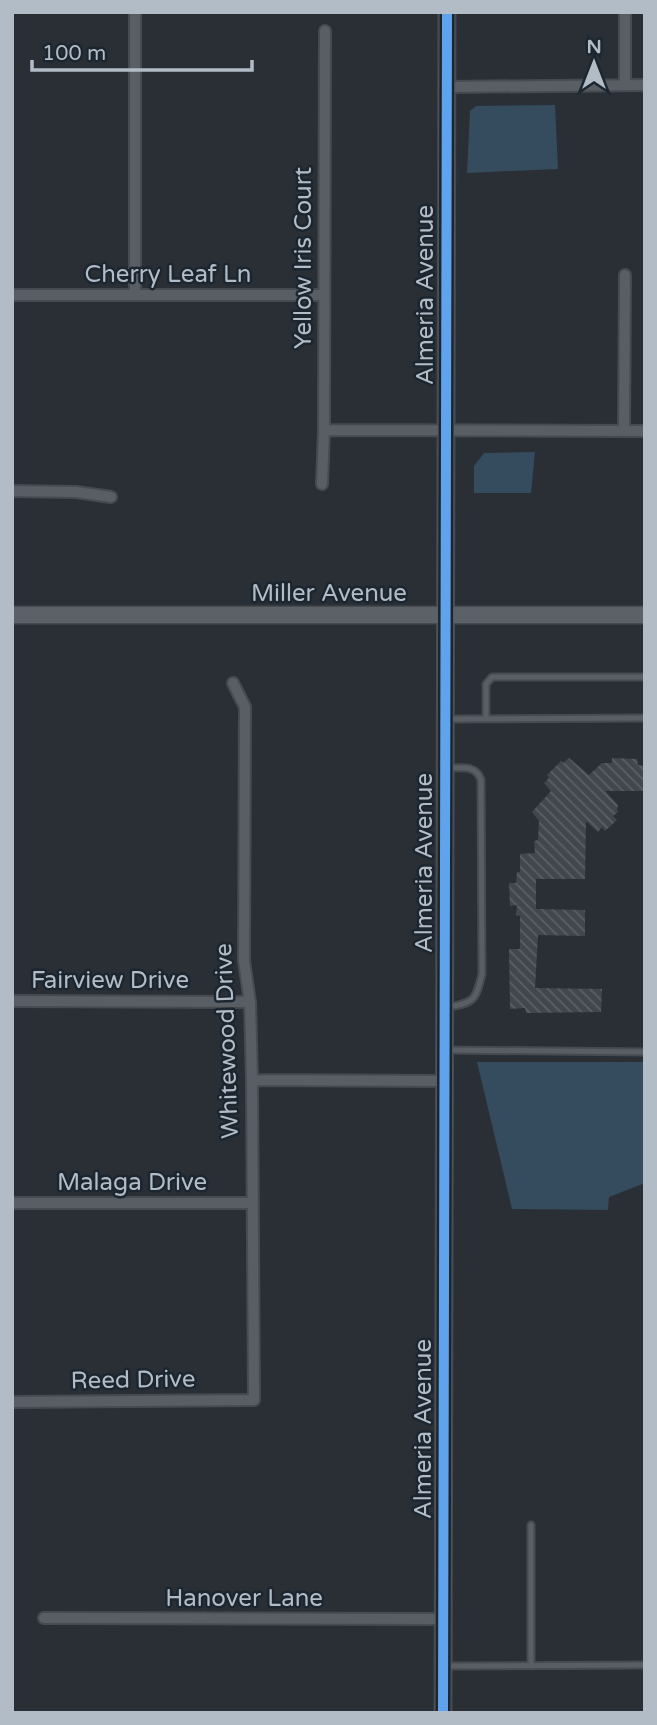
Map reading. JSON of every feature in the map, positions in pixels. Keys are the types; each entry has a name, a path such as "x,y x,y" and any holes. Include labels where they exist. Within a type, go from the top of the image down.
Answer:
{"street":[{"path":"135,12 135,295"},
{"name":"Almeria Avenue","path":"443,1713 447,12"},
{"path":"625,12 625,85"},
{"name":"Yellow Iris Court","path":"322,484 325,31"},
{"path":"447,87 645,85"},
{"path":"624,431 625,275"},
{"name":"Cherry Leaf Ln","path":"12,295 324,295"},
{"path":"324,430 645,431"},
{"path":"12,491 76,492 111,497"},
{"name":"Miller Avenue","path":"12,615 645,615"},
{"name":"Whitewood Drive","path":"233,683 245,707 244,961 250,1002 252,1080 254,1400"},
{"name":"Fairview Drive","path":"12,1001 250,1002"},
{"path":"252,1080 444,1081"},
{"name":"Malaga Drive","path":"12,1203 251,1203"},
{"name":"Reed Drive","path":"12,1402 254,1400"},
{"name":"Hanover Lane","path":"44,1618 443,1619"}],"lane":[{"path":"486,719 486,684 492,677 645,677"},
{"path":"446,719 645,718"},
{"path":"445,768 473,769 478,771 481,780 482,974 473,1000 464,1005 445,1007"},
{"path":"444,1050 645,1052"},
{"path":"531,1525 531,1666"},
{"path":"444,1666 645,1665"}],"water":[{"path":"555,105 558,169 467,173 470,111 476,106"},
{"path":"535,452 531,493 474,493 474,466 484,453"},
{"path":"477,1062 645,1062 645,1183 609,1197 608,1210 512,1209"}],"building":[{"path":"569,758 589,775 602,763 612,763 612,758 637,759 638,765 645,766 645,791 605,791 618,805 618,812 613,816 617,820 605,831 602,827 598,832 586,821 585,879 536,879 536,909 585,910 585,936 538,935 535,988 602,989 601,1012 526,1013 525,1008 510,1009 509,949 520,949 520,916 516,915 517,905 510,906 509,883 516,883 517,872 520,872 520,854 535,853 534,841 538,840 539,821 532,812 551,791 544,783 549,778 547,775 561,761 563,763"}],"cycle path":[{"path":"443,1713 447,12"}]}
